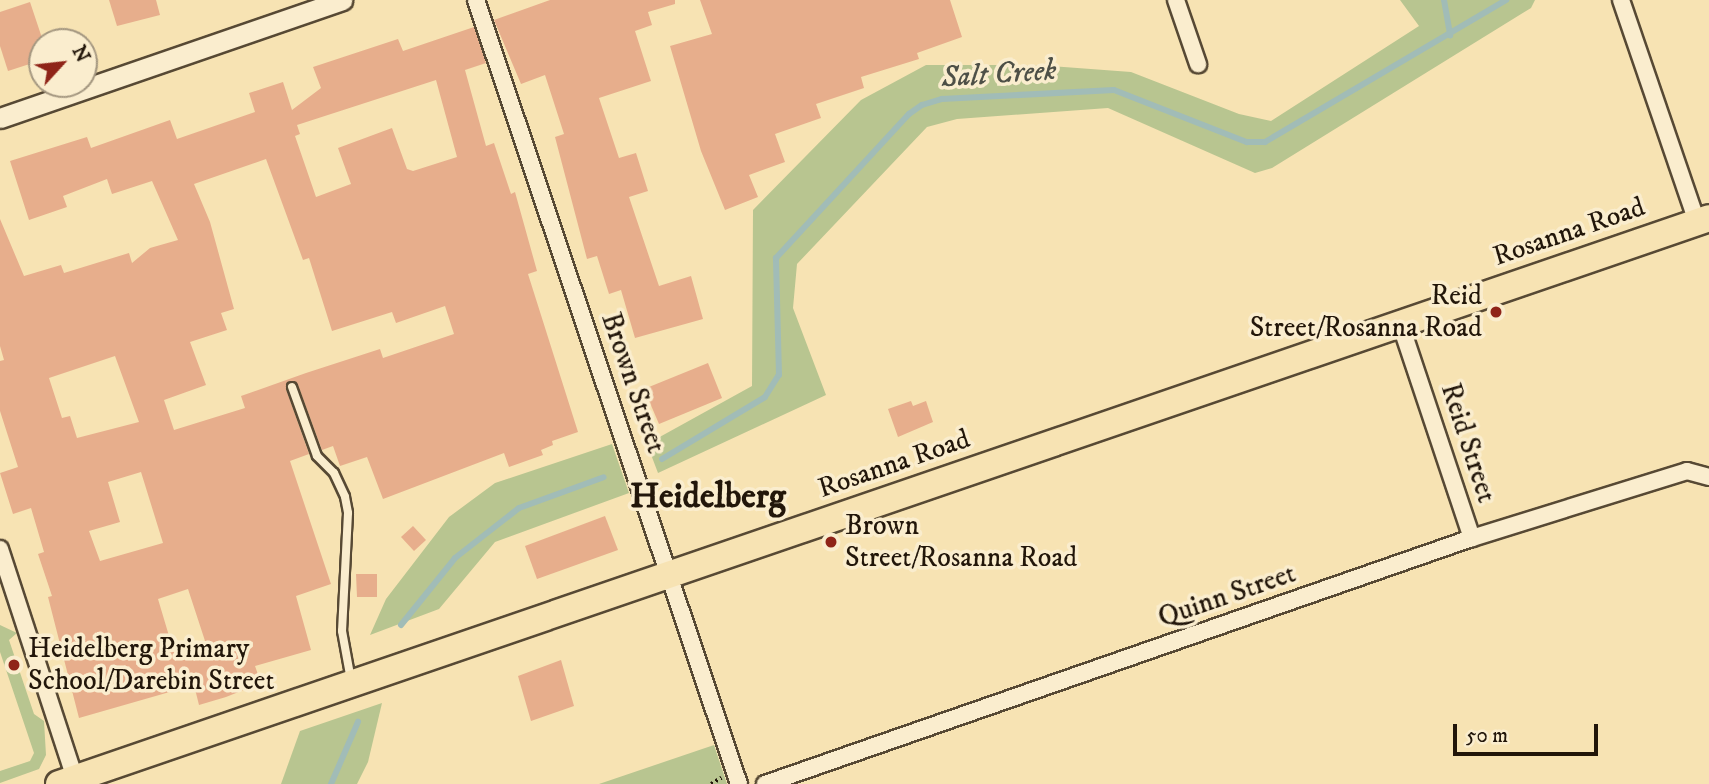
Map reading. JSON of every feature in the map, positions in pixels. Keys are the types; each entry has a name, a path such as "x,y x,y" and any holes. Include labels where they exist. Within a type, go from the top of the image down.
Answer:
{"highway":[{"name":"Rosanna Road","path":"70,782 351,683 1703,220"}],"street":[{"path":"0,118 342,0"},
{"name":"Brown Street","path":"476,0 739,784"},
{"path":"1176,0 1198,64"},
{"path":"1621,0 1703,220"},
{"name":"Reid Street","path":"1400,323 1472,538"},
{"name":"Quinn Street","path":"765,784 1472,538 1687,471 1709,477"},
{"path":"0,549 70,782"}],"lane":[{"path":"292,387 317,456 334,473 345,496 348,513 342,631 351,683"}],"green space":[{"path":"1400,0 1535,0 1531,8 1272,168 1255,173 1108,108 957,119 927,127 797,264 793,308 826,395 658,473 647,444 752,386 753,210 861,100 926,65 1037,65 1131,72 1239,114 1271,121 1419,26"},
{"path":"612,444 629,493 495,542 439,609 370,635 386,599 449,517 495,483"},
{"path":"0,625 17,633 9,640 34,714 44,721 46,755 39,769 0,783 0,771 30,761 34,753 0,652"},
{"path":"382,703 368,762 357,784 281,784 300,731"},
{"path":"714,745 727,784 599,784"}],"building":[{"path":"109,0 156,0 160,15 117,26"},
{"path":"550,0 675,0 675,4 648,12 652,25 635,31 651,81 599,98 619,158 636,153 648,191 629,197 659,286 691,276 703,319 635,338 621,290 609,294 597,256 587,259 555,137 564,134 545,75 521,84 494,20"},
{"path":"700,0 950,0 962,37 917,53 919,59 861,77 864,88 816,104 821,118 775,134 785,162 749,175 758,197 725,210 701,151 670,46 712,34"},
{"path":"30,2 39,28 28,28 28,65 8,71 0,46 0,12"},
{"path":"474,27 486,63 465,70 486,146 494,143 511,194 515,192 537,271 528,274 578,432 552,441 553,445 541,450 543,455 509,467 504,453 383,499 367,457 340,466 333,446 322,450 298,385 289,381 286,389 309,454 290,461 331,584 296,596 311,650 255,666 261,683 199,705 194,685 79,718 48,597 52,596 38,554 44,552 31,508 13,514 0,473 18,467 0,411 0,361 4,360 0,346 0,219 24,276 61,265 64,273 129,253 132,263 150,248 178,240 152,181 112,194 107,179 63,196 67,207 29,220 10,161 87,137 91,148 170,120 177,139 255,112 249,93 283,82 292,110 321,88 313,67 398,39 403,51","holes":["436,80 457,157 413,171 407,169 392,128 338,148 351,184 316,197 295,136 300,134 297,125","266,159 303,260 309,258 332,331 392,312 396,323 445,306 454,334 383,358 380,349 306,373 241,396 245,408 174,430 164,400 206,385 190,342 227,330 221,313 234,309 210,222 194,184","115,356 139,422 77,438 70,416 62,418 49,378","141,472 163,543 100,561 89,531 120,522 108,482","188,589 207,647 175,656 158,599"]},
{"path":"708,363 722,398 659,424 644,389"},
{"path":"911,401 913,406 926,401 933,422 898,437 888,409"},
{"path":"605,516 618,550 537,579 525,546"},
{"path":"413,526 426,540 414,551 401,537"},
{"path":"356,574 377,574 377,597 357,597"},
{"path":"561,660 574,706 531,721 518,676"}],"waterway":[{"path":"1444,0 1450,35"},
{"name":"Salt Creek","path":"662,459 765,397 779,375 776,258 909,114 922,105 942,99 1114,90 1247,142 1265,142 1506,0"},
{"name":"Salt Creek","path":"401,625 455,558 519,508 604,477"},
{"name":"Salt Creek","path":"331,784 358,722"}],"place":[{"name":"Reid Street/Rosanna Road","path":"1496,312"},
{"name":"Brown Street/Rosanna Road","path":"831,542"},
{"name":"Heidelberg Primary School/Darebin Street","path":"14,665"}],"district":[{"name":"Heidelberg","path":"708,497"}]}
